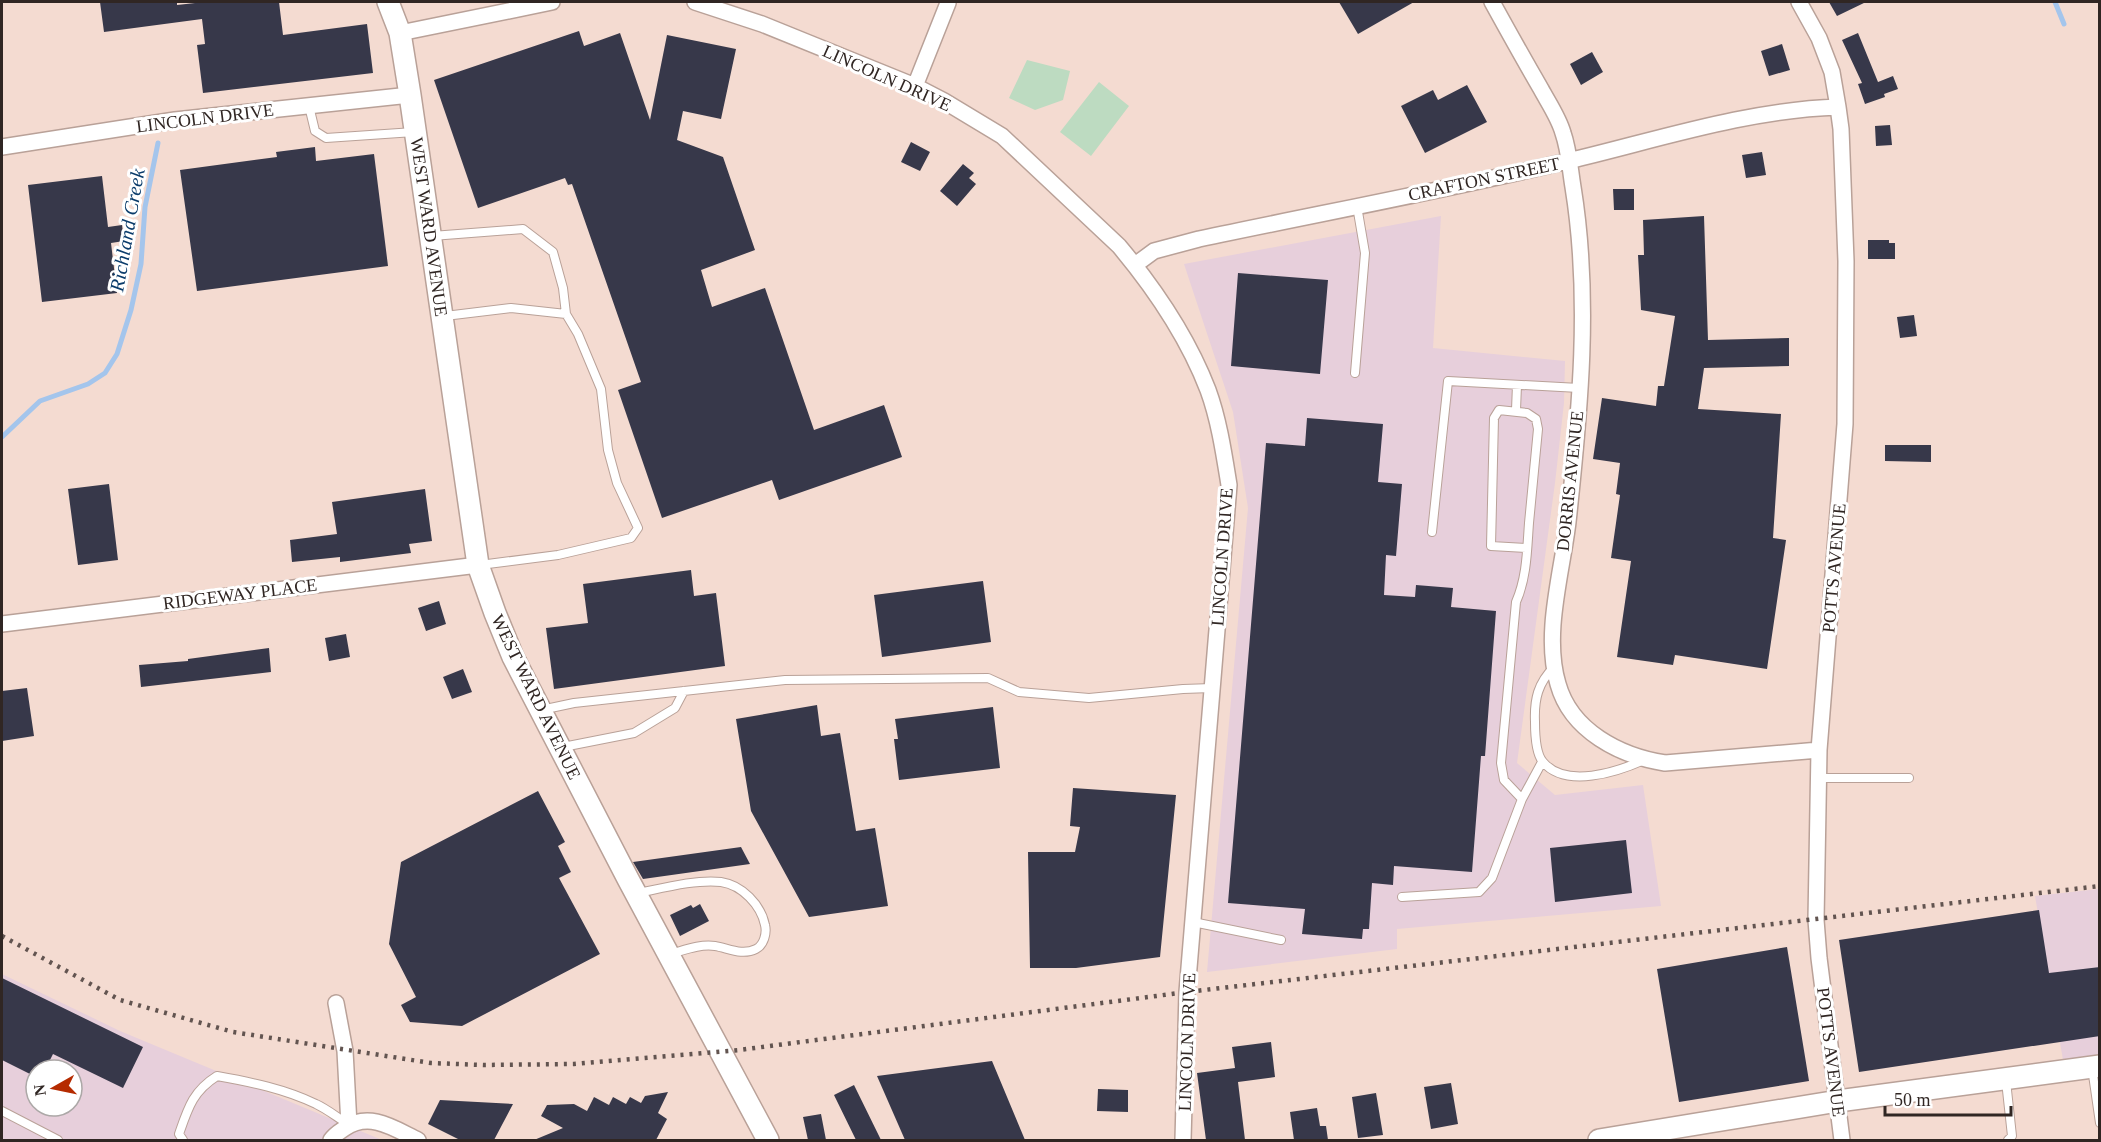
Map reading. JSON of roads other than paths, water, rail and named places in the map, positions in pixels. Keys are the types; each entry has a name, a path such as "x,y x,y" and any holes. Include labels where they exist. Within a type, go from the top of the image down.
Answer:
{"street":[{"name":"WEST WARD AVENUE","path":"388,2 400,33 416,132 478,565 513,657 668,955 768,1140"},
{"path":"400,33 552,2"},
{"name":"LINCOLN DRIVE","path":"695,2 762,24 915,87 944,101 1002,136 1111,238 1135,265 1186,339 1209,392 1229,484 1187,992 1184,1140"},
{"name":"DORRIS AVENUE","path":"1492,2 1563,132 1578,216 1583,282 1582,359 1568,523 1552,634 1558,686 1568,706 1595,736 1619,750 1645,760 1665,763 1820,750"},
{"name":"POTTS AVENUE","path":"1799,2 1819,38 1832,72 1841,129 1846,261 1845,424 1820,750 1816,920 1842,1140"},
{"path":"915,87 948,3"},
{"name":"LINCOLN DRIVE","path":"2,147 175,120 410,95"},
{"name":"CRAFTON STREET","path":"1135,265 1154,251 1199,239 1568,161 1650,138 1719,123 1813,108 1838,107"},
{"name":"RIDGEWAY PLACE","path":"2,624 478,565"},
{"path":"336,1003 345,1051 349,1125"},
{"path":"1599,1140 1838,1101 2096,1067"},
{"path":"331,1140 334,1135 349,1125 360,1121 375,1120 418,1140"}],"lane":[{"path":"309,106 315,131 326,138 416,132"},
{"path":"1355,373 1365,253 1357,206"},
{"path":"431,236 523,229 553,252 563,288 566,314 578,334 601,389 608,450 617,483 638,528 631,538 585,549 558,555 478,565"},
{"path":"442,316 511,308 566,314"},
{"path":"1432,532 1448,381 1579,388"},
{"path":"1516,410 1517,385"},
{"path":"1522,799 1504,780 1501,763 1516,602 1524,583 1538,429 1536,418 1527,413 1516,410 1499,410 1494,418 1491,546 1527,548"},
{"path":"1554,667 1543,679 1535,706 1537,744 1542,762 1558,773 1587,777 1620,771 1645,760"},
{"path":"541,710 574,703 785,680 988,678 1019,692 1089,698 1212,688"},
{"path":"560,748 634,734 675,708 684,691"},
{"path":"1402,897 1479,892 1492,878 1522,799 1542,762"},
{"path":"1819,778 1909,778"},
{"path":"636,894 682,884 722,882 747,894 763,913 766,929 764,941 756,948 730,951 716,946 696,946 668,955"},
{"path":"1193,922 1281,940"},
{"path":"2096,1067 2100,1123"},
{"path":"183,1140 179,1134 189,1107 204,1084 217,1076 291,1094 318,1105 349,1125"},
{"path":"2006,1078 2012,1136 2008,1140"},
{"path":"2,1112 58,1140"}],"waterway":[{"path":"2055,2 2064,24"},
{"name":"Richland Creek","path":"2,437 40,401 88,384 105,373 117,354 131,310 141,264 145,207 158,143"}],"railway":[{"path":"2,936 120,1000 233,1032 431,1063 574,1064 739,1050 1187,992 2100,886"}]}
